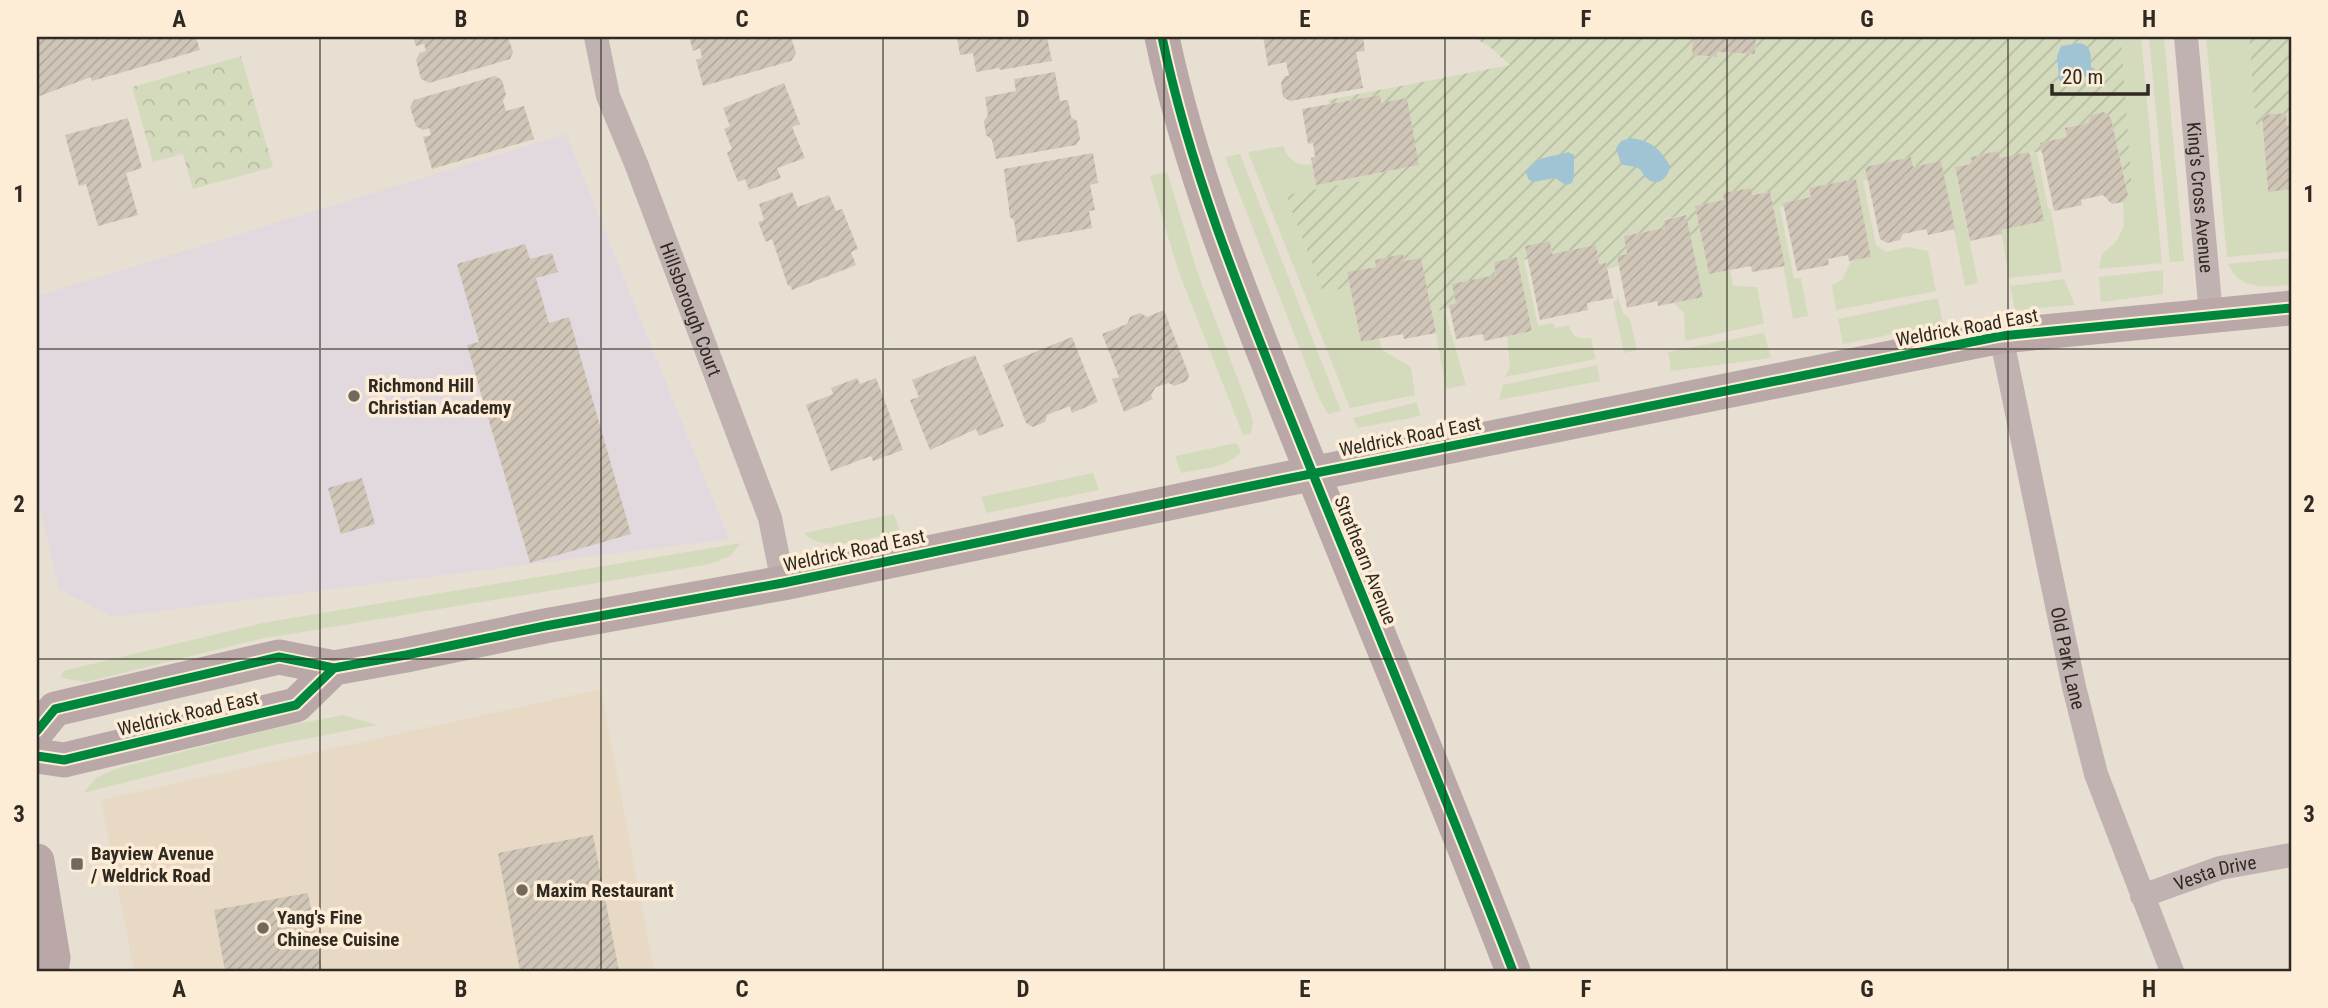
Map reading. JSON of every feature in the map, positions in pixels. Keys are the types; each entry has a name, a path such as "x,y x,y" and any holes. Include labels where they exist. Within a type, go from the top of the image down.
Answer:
{"street":[{"name":"Hillsborough Court","path":"596,37 608,96 770,518 783,583"},
{"name":"Strathearn Avenue","path":"1162,37 1188,137 1235,277 1312,474 1451,810 1513,971"},
{"name":"King's Cross Avenue","path":"2186,37 2211,315"},
{"name":"Weldrick Road East","path":"37,731 55,709 279,657 334,668 783,583 2001,336 2291,308"},
{"name":"Old Park Lane","path":"2001,336 2074,687 2096,774 2172,971"},
{"name":"Weldrick Road East","path":"37,756 64,760 296,705 334,668"},
{"name":"Vesta Drive","path":"2142,896 2220,868 2291,855"},
{"path":"37,861 53,958 51,971"}],"shaded area":[{"name":"Richmond Hill Christian Academy","path":"566,134 729,539 112,617 59,589 37,495 37,296"},
{"path":"601,689 654,971 134,971 101,800"}],"green space":[{"path":"1473,37 1693,37 1692,55 1716,57 1717,52 1755,54 1756,37 2121,37 2132,192 2128,193 2111,118 2104,112 2091,115 2088,123 2066,127 2067,137 2040,143 2042,151 2000,158 1998,151 1971,157 1972,164 1955,167 1956,175 1944,178 1941,161 1913,167 1911,157 1865,167 1868,179 1783,203 1784,207 1773,209 1770,192 1752,195 1751,188 1723,193 1724,200 1695,206 1701,235 1690,237 1685,215 1664,219 1665,228 1624,236 1627,254 1617,256 1619,266 1607,269 1606,263 1599,264 1596,245 1552,254 1550,241 1526,246 1528,259 1518,261 1516,257 1494,262 1496,275 1449,305 1450,308 1432,312 1421,258 1404,261 1402,255 1375,260 1376,267 1347,272 1350,287 1323,292 1286,195 1378,178 1378,173 1419,165 1407,99 1381,103 1379,95 1329,104 1328,100 1510,65 1490,47"},
{"path":"2121,37 2141,37 2162,263 2099,269 2102,254 2116,242 2124,226 2123,202 2131,192"},
{"path":"2149,37 2164,37 2184,261 2170,262"},
{"path":"2206,37 2249,37 2256,128 2263,128 2268,191 2291,189 2291,251 2227,257"},
{"path":"2249,37 2291,37 2291,126 2287,126 2285,113 2262,115 2263,128 2256,128"},
{"path":"241,56 273,167 193,189 183,154 153,162 132,87"},
{"path":"1283,146 1294,161 1312,164 1316,184 1378,173 1379,178 1287,195 1323,291 1350,287 1361,342 1379,338 1382,350 1411,367 1415,395 1350,408 1248,152"},
{"path":"2037,152 2062,272 2009,278 2001,230 2043,221 2029,154"},
{"path":"1240,154 1341,411 1328,414 1319,398 1225,157"},
{"path":"1167,172 1198,274 1250,411 1253,421 1251,434 1243,435 1178,270 1150,176"},
{"path":"1956,175 1978,283 1965,286 1944,178"},
{"path":"1863,180 1876,245 1886,252 1907,247 1928,251 1936,291 1836,310 1832,285 1842,280 1851,261 1871,256 1856,181"},
{"path":"1780,208 1794,278 1801,278 1808,316 1793,319 1773,209"},
{"path":"1701,235 1709,274 1730,270 1733,286 1757,287 1764,324 1685,341 1684,313 1674,303 1702,297 1690,237"},
{"path":"2291,258 2291,285 2263,286 2247,283 2233,273 2228,264"},
{"path":"1524,260 1538,326 1553,323 1555,328 1569,325 1577,337 1591,338 1596,359 1505,377 1510,367 1507,336 1532,331 1518,261"},
{"path":"2163,270 2163,294 2101,302 2099,277"},
{"path":"2064,279 2075,305 2015,310 2010,286"},
{"path":"1617,293 1623,313 1630,319 1637,350 1624,353 1613,302 1617,300"},
{"path":"1938,298 1943,324 1843,344 1838,319"},
{"path":"1444,309 1466,385 1446,389 1432,312"},
{"path":"1764,333 1771,358 1671,371 1668,352"},
{"path":"1597,365 1600,381 1499,400 1503,385"},
{"path":"1417,402 1420,416 1358,428 1353,418"},
{"path":"1237,443 1241,452 1229,461 1181,473 1175,456"},
{"path":"1093,473 1099,490 987,513 981,497"},
{"path":"894,514 900,531 864,540 824,543 813,540 804,533"},
{"path":"741,543 730,556 710,564 260,639 86,682 61,678 63,671 262,623"},
{"path":"343,715 377,725 274,745 83,793 97,777 118,768 276,728"}],"water":[{"path":"2080,43 2089,49 2091,67 2095,69 2088,76 2075,78 2064,84 2059,80 2057,56 2061,46"},
{"path":"1630,138 1649,143 1662,154 1670,166 1662,180 1650,181 1638,168 1621,164 1616,148 1621,141"},
{"path":"1568,152 1574,155 1572,183 1566,185 1555,178 1533,182 1529,180 1526,173 1535,163"}],"building":[{"path":"37,37 196,37 200,50 92,81 91,77 37,97"},
{"path":"413,37 508,37 513,52 510,59 429,83 421,79 416,60 420,53 426,51 424,44 416,46"},
{"path":"689,37 791,37 796,53 791,61 703,86 696,60 702,58 700,48 693,51"},
{"path":"957,37 1047,37 1052,61 976,72 973,53 960,55"},
{"path":"1263,37 1363,37 1365,51 1356,52 1363,88 1290,101 1283,97 1281,83 1285,76 1289,76 1286,62 1268,66"},
{"path":"1693,37 1756,37 1755,54 1717,52 1717,57 1692,55"},
{"path":"1055,72 1060,101 1068,100 1071,117 1077,121 1080,139 1076,145 996,159 992,140 986,135 984,121 988,115 985,97 1016,91 1014,79"},
{"path":"495,76 502,80 506,111 524,106 534,139 432,169 423,137 431,135 429,128 423,130 416,126 410,107 414,100"},
{"path":"784,83 800,124 792,127 805,158 777,168 781,178 749,190 745,179 738,182 727,153 732,149 724,129 730,126 723,108"},
{"path":"1380,95 1381,103 1407,98 1419,165 1316,185 1311,158 1315,157 1313,143 1308,144 1302,109"},
{"path":"2104,112 2111,118 2128,195 2123,202 2112,204 2103,195 2081,200 2082,205 2054,211 2040,143 2067,137 2065,128 2088,123 2091,115"},
{"path":"2286,113 2287,126 2291,126 2291,189 2268,192 2262,115"},
{"path":"128,118 142,168 126,173 138,215 98,226 86,184 79,186 65,135"},
{"path":"1998,151 2000,158 2029,152 2044,221 2001,230 2002,234 1970,241 1955,167 1972,164 1971,157"},
{"path":"1093,153 1098,183 1090,185 1095,210 1089,211 1092,228 1017,242 1014,220 1010,217 1004,169"},
{"path":"1911,157 1913,167 1941,161 1955,229 1928,235 1926,229 1903,234 1900,240 1887,243 1880,239 1865,167"},
{"path":"1856,179 1871,257 1849,261 1848,255 1828,259 1829,265 1797,271 1783,203 1811,197 1809,188"},
{"path":"1751,188 1752,195 1770,192 1785,266 1752,272 1751,266 1709,274 1695,206 1724,200 1723,193"},
{"path":"792,192 798,207 829,195 836,211 842,209 858,249 851,252 856,265 792,290 790,285 788,286 772,239 766,242 758,222 764,220 759,204"},
{"path":"1686,215 1703,297 1658,306 1657,301 1627,308 1617,256 1627,254 1624,236 1665,228 1664,220"},
{"path":"1550,241 1552,254 1596,245 1599,264 1606,263 1613,298 1587,303 1588,310 1540,320 1525,246"},
{"path":"525,244 530,259 552,253 558,272 536,278 549,323 569,317 631,534 530,563 467,345 479,342 457,264"},
{"path":"1403,254 1404,261 1421,258 1436,333 1404,339 1403,334 1361,342 1347,272 1376,267 1375,260"},
{"path":"1517,257 1532,331 1484,341 1483,334 1456,339 1449,305 1456,303 1452,284 1496,275 1494,262"},
{"path":"1164,310 1189,375 1187,381 1174,386 1169,383 1156,387 1151,395 1153,399 1124,412 1112,379 1119,377 1102,334 1127,324 1130,317 1140,313 1147,317"},
{"path":"1072,337 1098,402 1072,413 1070,406 1047,415 1045,422 1033,427 1026,423 1003,365"},
{"path":"975,355 1004,426 979,436 976,429 930,450 910,400 919,397 912,380"},
{"path":"857,378 860,384 876,378 903,450 873,461 871,456 831,471 806,405 833,394 831,388"},
{"path":"362,478 375,524 341,534 328,488"},
{"path":"593,835 619,971 520,971 498,853"},
{"path":"308,893 322,971 225,971 214,910"}],"cycle path":[{"path":"1162,37 1188,140 1222,242 1513,971"},
{"path":"37,731 55,709 279,657 334,668 406,655 545,626 783,583 2001,336 2291,308"},
{"path":"37,756 64,760 296,705 334,668"}],"place":[{"name":"Richmond Hill Christian Academy","path":"354,396"},
{"name":"Bayview Avenue / Weldrick Road","path":"77,864"},
{"name":"Maxim Restaurant","path":"522,890"},
{"name":"Yang's Fine Chinese Cuisine","path":"263,928"}]}
